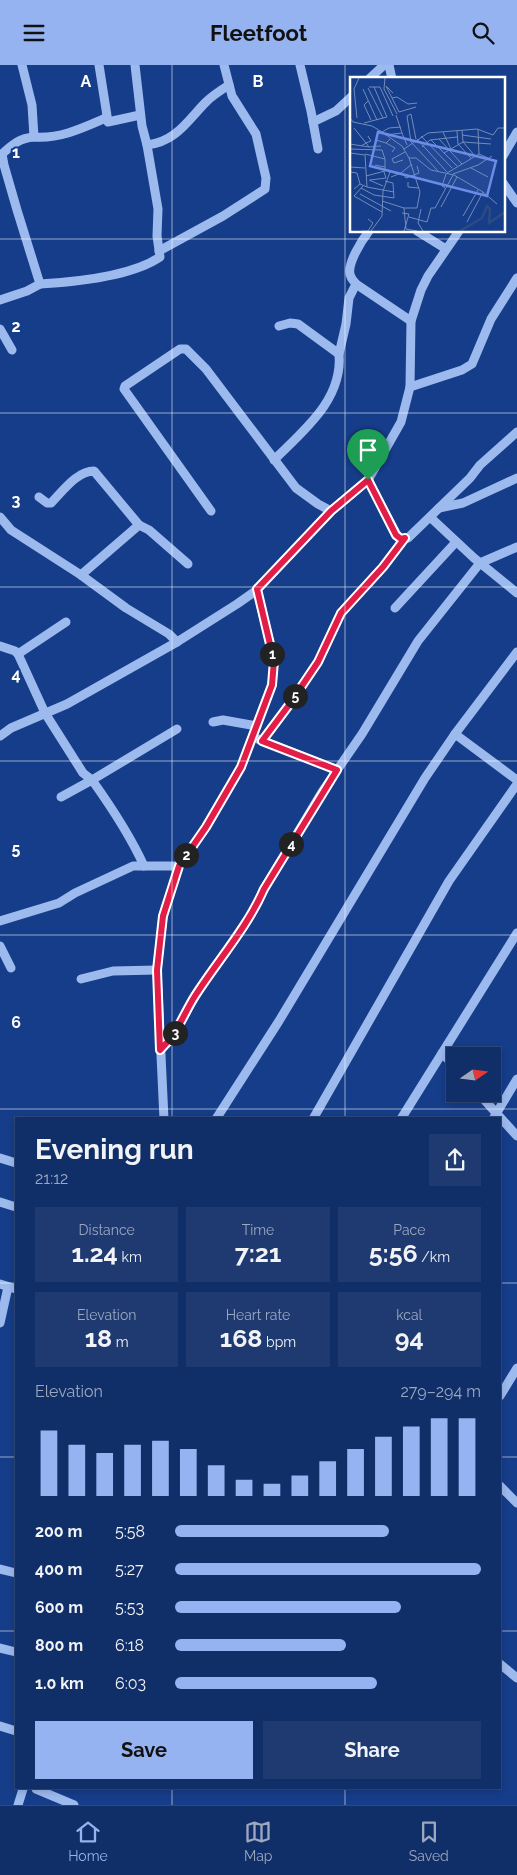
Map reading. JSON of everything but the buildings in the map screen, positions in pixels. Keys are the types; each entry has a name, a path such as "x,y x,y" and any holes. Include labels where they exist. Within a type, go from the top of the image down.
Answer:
{"street":[{"path":"22,65 32,105 34,137"},
{"path":"99,65 108,122 140,115"},
{"path":"0,300 27,291 40,284 109,275 148,265 160,257 158,209 148,145 140,115 137,71 134,65"},
{"path":"159,251 224,216 265,189 266,178 256,134 236,104 228,85 224,65"},
{"path":"300,65 318,149"},
{"path":"372,77 384,65"},
{"path":"148,145 167,140 173,136 206,103 228,85"},
{"path":"313,122 336,111 350,98"},
{"path":"40,284 2,154 23,138 61,136 106,118"},
{"path":"504,154 517,132"},
{"path":"504,184 517,203"},
{"path":"368,233 357,247 350,271 351,277 356,284 411,321"},
{"path":"420,233 446,249"},
{"path":"0,736 10,727 67,704 177,642 257,589 331,511 368,480 401,422 410,387 411,321 424,283 458,233"},
{"path":"410,387 462,370 472,364 491,319 517,278"},
{"path":"274,460 317,418 333,391 340,366 339,354 346,324 349,298 356,284"},
{"path":"279,326 290,323 298,324 339,354"},
{"path":"0,329 12,350"},
{"path":"211,511 124,389 174,352 186,349 206,369 296,488 331,511"},
{"path":"368,480 396,535 401,539 410,537 470,479 480,465 517,432"},
{"path":"39,497 47,503 51,503 81,474 94,471 140,525 150,530 188,564"},
{"path":"439,509 462,503 517,478"},
{"path":"0,517 11,530 81,575 126,608 169,634 177,642"},
{"path":"430,517 480,563 517,593"},
{"path":"81,575 140,525"},
{"path":"164,1117 157,970 163,916 179,866 211,819 258,739 289,705 318,662 341,613 383,567 405,538"},
{"path":"395,608 456,542"},
{"path":"160,1050 172,1039 195,996 257,906 269,881 418,641 480,563 517,547"},
{"path":"257,589 274,661 272,685 257,726 258,739"},
{"path":"18,653 66,622"},
{"path":"0,647 18,653 45,713 83,773 92,780 116,813 134,843 144,866"},
{"path":"217,1117 279,1021 426,778 517,652"},
{"path":"212,722 223,720 257,726"},
{"path":"61,797 177,729"},
{"path":"314,1117 449,881 517,782 456,734"},
{"path":"258,739 337,770"},
{"path":"0,921 59,903 75,893 133,866 179,866"},
{"path":"402,1117 517,933"},
{"path":"0,946 11,968"},
{"path":"81,979 113,971 157,970"},
{"path":"442,1053 446,1057"},
{"path":"486,1103 494,1115 517,1079"},
{"path":"501,1121 517,1136"},
{"path":"0,1158 15,1163"},
{"path":"0,1202 15,1207"},
{"path":"0,1323 8,1287"},
{"path":"501,1394 517,1368"},
{"path":"509,1495 517,1487"},
{"path":"501,1488 517,1503"},
{"path":"0,1569 15,1573"},
{"path":"0,1648 15,1653"},
{"path":"501,1665 517,1678"},
{"path":"0,1726 15,1731"},
{"path":"18,1805 23,1789"},
{"path":"36,1789 74,1805"}],"route":[{"path":"368,480 396,535 401,539 405,538 383,567 341,613 318,662 262,741 337,770 264,889 257,906 195,996 172,1039 160,1050 157,970 163,916 179,866 206,827 241,767 272,685 274,661 257,589 331,511 368,480"}]}
